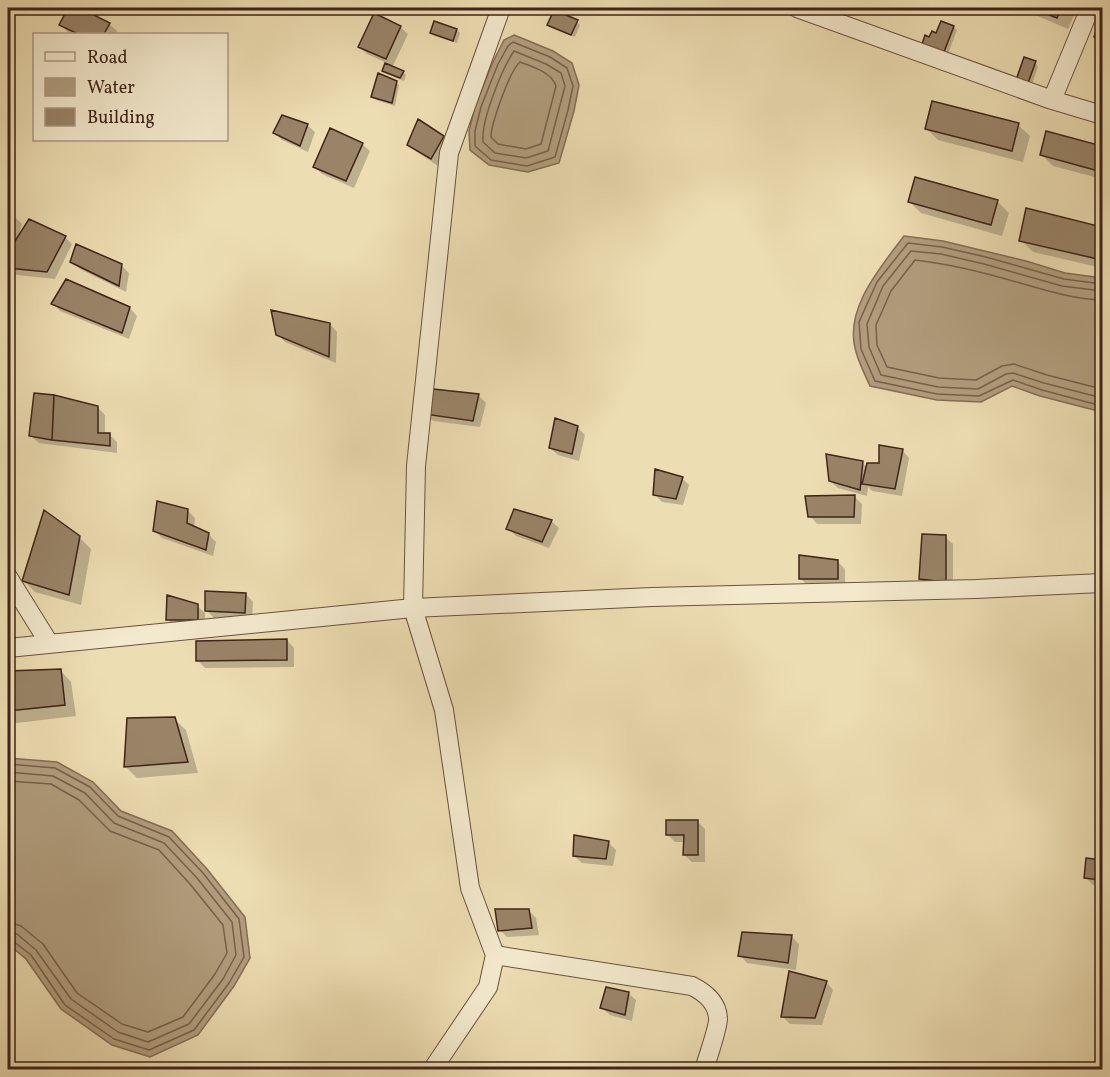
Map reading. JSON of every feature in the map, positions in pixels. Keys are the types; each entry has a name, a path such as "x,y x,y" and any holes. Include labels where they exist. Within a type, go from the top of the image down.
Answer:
{"street":[{"path":"432,1070 488,987 495,955 470,888 444,710 413,608 416,466 449,153 501,8"},
{"path":"797,8 1052,100 1102,115"},
{"path":"1052,100 1090,8"},
{"path":"8,577 49,643"},
{"path":"8,648 413,608 652,597 1102,583"},
{"path":"495,955 692,986 704,992 714,1004 719,1019 704,1070"}],"water":[{"path":"514,35 553,51 572,63 579,85 559,163 528,172 489,165 470,150 469,131 475,106 504,40"},
{"path":"904,236 943,241 1065,273 1102,278 1102,412 1040,396 1012,386 981,402 937,400 870,386 856,352 853,336 855,321 866,290"},
{"path":"8,758 57,762 93,782 121,811 172,831 207,869 245,917 250,958 234,986 198,1035 150,1057 112,1045 61,1009 26,959 8,944"}],"building":[{"path":"68,8 80,8 110,23 105,33 76,33 59,25"},
{"path":"1031,8 1061,8 1057,18"},
{"path":"554,10 578,20 571,35 547,25"},
{"path":"374,13 401,26 386,59 358,47"},
{"path":"1102,13 1102,40 1094,37"},
{"path":"434,21 457,29 453,41 430,33"},
{"path":"941,21 954,26 944,52 922,44 925,35 929,37 932,31 936,33"},
{"path":"1024,57 1036,61 1028,83 1016,80"},
{"path":"385,63 404,71 400,78 382,71"},
{"path":"378,73 397,81 392,103 371,97"},
{"path":"932,101 1019,123 1012,151 925,129"},
{"path":"282,115 308,124 300,146 273,133"},
{"path":"418,119 444,136 431,159 407,145"},
{"path":"330,128 363,143 346,181 313,167"},
{"path":"1046,131 1102,146 1102,172 1040,155"},
{"path":"915,177 998,200 991,225 908,202"},
{"path":"1026,208 1102,227 1102,260 1019,241"},
{"path":"29,219 66,236 47,272 8,268 8,252"},
{"path":"76,244 122,264 119,286 70,262"},
{"path":"66,279 130,307 122,333 51,304"},
{"path":"271,310 330,323 329,357 276,335"},
{"path":"433,389 479,394 473,421 424,414"},
{"path":"34,393 54,395 52,440 29,436"},
{"path":"54,395 98,406 98,433 110,433 110,446 52,440"},
{"path":"555,418 578,426 572,454 549,448"},
{"path":"879,445 903,449 895,489 862,484 867,463 879,463"},
{"path":"826,454 863,461 860,490 829,481"},
{"path":"655,469 683,477 676,499 653,495"},
{"path":"855,495 854,517 808,517 805,496"},
{"path":"157,501 188,509 187,523 209,533 206,550 153,531"},
{"path":"514,509 552,520 542,542 506,529"},
{"path":"44,510 80,536 69,595 22,581"},
{"path":"922,534 946,535 946,582 919,579"},
{"path":"799,555 838,560 838,579 799,579"},
{"path":"205,591 246,593 245,613 205,611"},
{"path":"167,595 198,604 198,620 166,620"},
{"path":"287,639 287,660 196,661 196,641"},
{"path":"61,669 65,705 8,711 8,671"},
{"path":"175,717 188,762 124,767 127,718"},
{"path":"666,820 698,820 698,855 683,855 684,835 666,835"},
{"path":"574,835 609,841 606,859 573,856"},
{"path":"1086,858 1102,860 1102,880 1084,878"},
{"path":"495,909 529,909 532,928 498,931"},
{"path":"742,932 792,935 788,963 738,956"},
{"path":"789,971 827,981 815,1018 781,1017"},
{"path":"606,987 629,992 625,1015 600,1008"}]}
